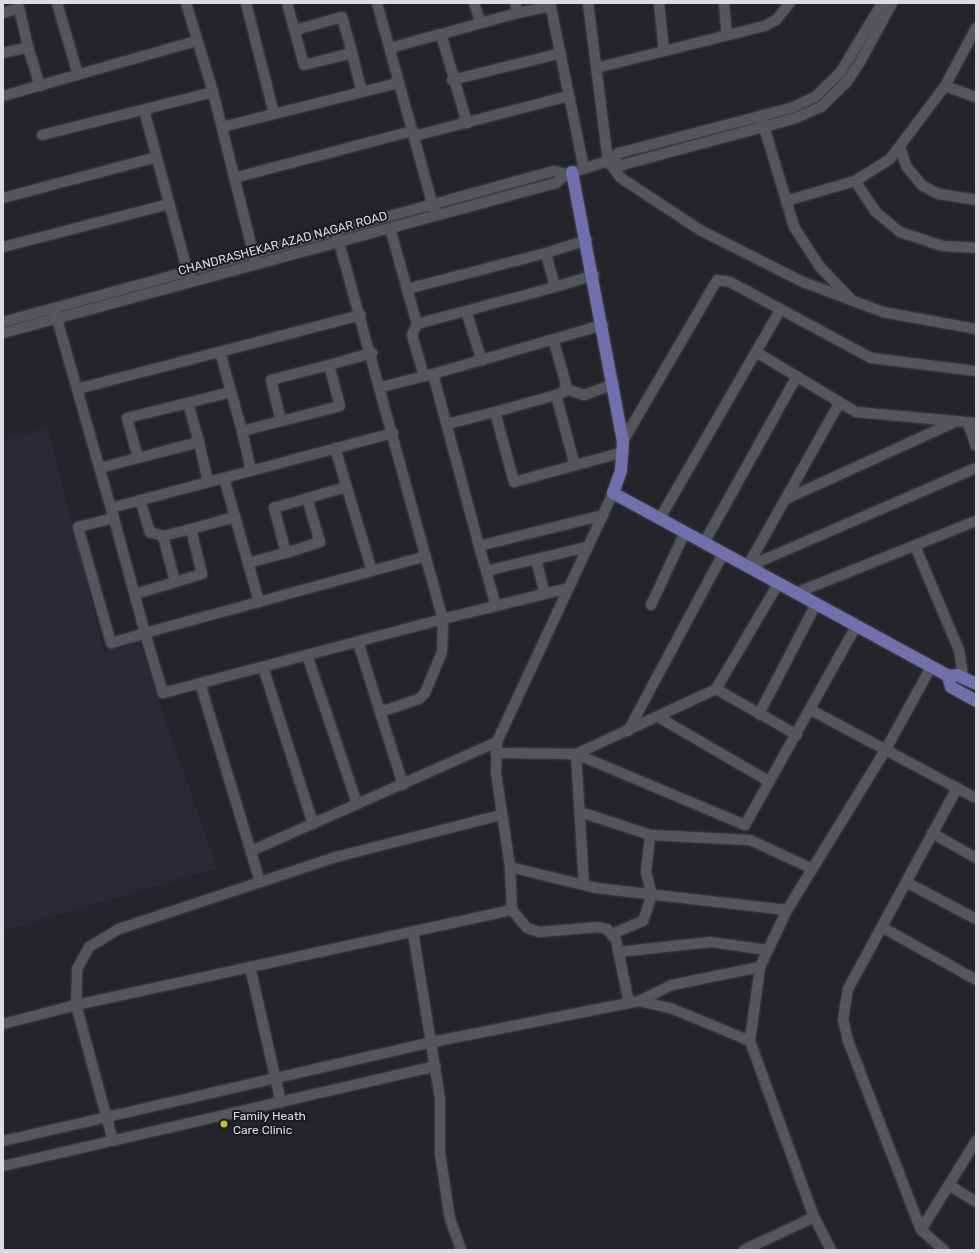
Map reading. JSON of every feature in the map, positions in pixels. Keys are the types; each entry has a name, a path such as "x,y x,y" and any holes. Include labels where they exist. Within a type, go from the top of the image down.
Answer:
{"main road":[{"path":"574,172 604,325 624,447 613,493 948,676 963,676 976,684"},
{"path":"948,676 951,686 974,697"}],"street":[{"path":"57,3 78,75"},
{"path":"186,3 196,42 213,92 256,264"},
{"path":"246,3 274,114"},
{"path":"287,3 304,65 352,53"},
{"path":"377,3 436,215"},
{"path":"474,3 481,23"},
{"path":"588,3 608,161 621,178 700,230 746,256 855,302 914,321 976,329"},
{"path":"659,3 664,51"},
{"path":"724,3 727,35"},
{"path":"596,68 727,35 776,20 790,3"},
{"name":"CHANDRASHEKAR AZAD NAGAR ROAD","path":"3,333 556,183 574,172 608,161 619,153 791,108 828,87 855,52 882,3"},
{"path":"608,161 622,165 796,118 833,97 860,62 892,3"},
{"path":"390,48 481,23 517,8 550,5 569,96 574,172"},
{"path":"3,13 19,8 28,47 40,86"},
{"path":"295,30 342,17 362,92"},
{"path":"786,201 855,181 890,159 900,148 945,86 973,40 976,28"},
{"path":"441,34 452,80 466,122"},
{"path":"3,96 196,42"},
{"path":"3,53 28,47"},
{"path":"452,80 561,53"},
{"path":"222,127 399,83"},
{"path":"945,86 976,97"},
{"path":"42,135 213,92"},
{"path":"234,178 569,96"},
{"path":"144,110 190,282"},
{"path":"760,116 786,201 807,250 855,302"},
{"path":"900,148 906,166 923,186 939,194 976,200"},
{"path":"3,198 157,157"},
{"name":"CHANDRASHEKAR AZAD NAGAR ROAD","path":"3,322 554,171 574,172"},
{"path":"855,181 875,211 900,232 943,246 976,248"},
{"path":"3,247 169,204"},
{"path":"390,228 417,324 412,335 447,424 496,606"},
{"path":"335,231 372,353 443,619 442,652 425,693 419,699 380,712"},
{"path":"407,289 546,253 588,240"},
{"path":"546,253 555,287"},
{"path":"417,324 594,275"},
{"path":"495,412 514,482 575,466 624,447 712,284 717,280 730,282 871,358 976,371"},
{"path":"54,308 163,693 443,619 568,588"},
{"path":"660,518 780,310"},
{"path":"466,311 482,361"},
{"path":"77,389 361,314"},
{"path":"381,388 554,342 604,325"},
{"path":"554,342 566,389"},
{"path":"220,352 242,431 250,471"},
{"path":"756,352 840,402 867,415 972,423 976,446"},
{"path":"281,421 271,380 372,353"},
{"path":"242,431 340,406 328,366"},
{"path":"704,543 797,376"},
{"path":"447,424 556,395 566,389 584,395 614,384"},
{"path":"138,458 127,418 230,392"},
{"path":"556,395 575,466"},
{"path":"747,567 840,402"},
{"path":"188,403 208,482"},
{"path":"786,499 955,422"},
{"path":"393,433 140,500 78,528 111,643 426,556"},
{"path":"100,468 199,442"},
{"path":"335,448 372,571"},
{"path":"747,567 976,468"},
{"path":"224,478 259,602"},
{"path":"286,553 274,508 346,487"},
{"path":"613,493 497,742 496,753 501,815 510,867 512,910 527,928 539,932 598,927 612,934 641,925 652,894 646,874 650,835"},
{"path":"248,563 320,542 308,498"},
{"path":"140,500 150,532 163,536 235,517"},
{"path":"479,546 603,515"},
{"path":"796,593 976,521"},
{"path":"135,594 202,574 191,529"},
{"path":"651,605 685,532"},
{"path":"163,536 174,582"},
{"path":"915,546 959,650 963,676"},
{"path":"486,571 587,547"},
{"path":"628,731 723,554"},
{"path":"536,559 545,594"},
{"path":"576,754 716,689 778,584"},
{"path":"759,714 816,604"},
{"path":"738,838 811,710 856,626"},
{"path":"358,642 403,786"},
{"path":"308,655 357,804"},
{"path":"263,667 313,824"},
{"path":"831,1250 814,1217 750,1041 760,967 786,910 886,750 931,667"},
{"path":"200,683 260,882"},
{"path":"716,689 797,735"},
{"path":"811,710 976,798"},
{"path":"658,717 770,782"},
{"path":"251,851 357,804 403,786 497,742"},
{"path":"496,753 576,754 745,825"},
{"path":"576,754 584,885"},
{"path":"944,1250 921,1230 843,1020 848,989 957,788"},
{"path":"580,812 650,835 738,838 760,844 811,868"},
{"path":"113,1141 109,1118 76,1005 77,969 82,956 101,937 336,857 501,815"},
{"path":"932,833 976,858"},
{"path":"510,867 584,885 786,910"},
{"path":"906,882 976,919"},
{"path":"3,1024 76,1005 512,910"},
{"path":"882,927 976,980"},
{"path":"413,932 436,1066 440,1099 440,1153 450,1219 461,1250"},
{"path":"612,934 618,952 629,1003"},
{"path":"618,952 699,942 767,950"},
{"path":"250,967 281,1102"},
{"path":"3,1141 109,1118 432,1042 639,1001 672,985 760,967"},
{"path":"639,1001 673,1009 750,1041"},
{"path":"3,1166 436,1066"},
{"path":"921,1230 976,1141"},
{"path":"949,1185 976,1202"},
{"path":"744,1250 814,1217"}],"shaded area":[{"path":"48,428 104,651 139,643 217,868 3,931 3,439"}],"place":[{"name":"Family Heath Care Clinic","path":"224,1124"}]}
